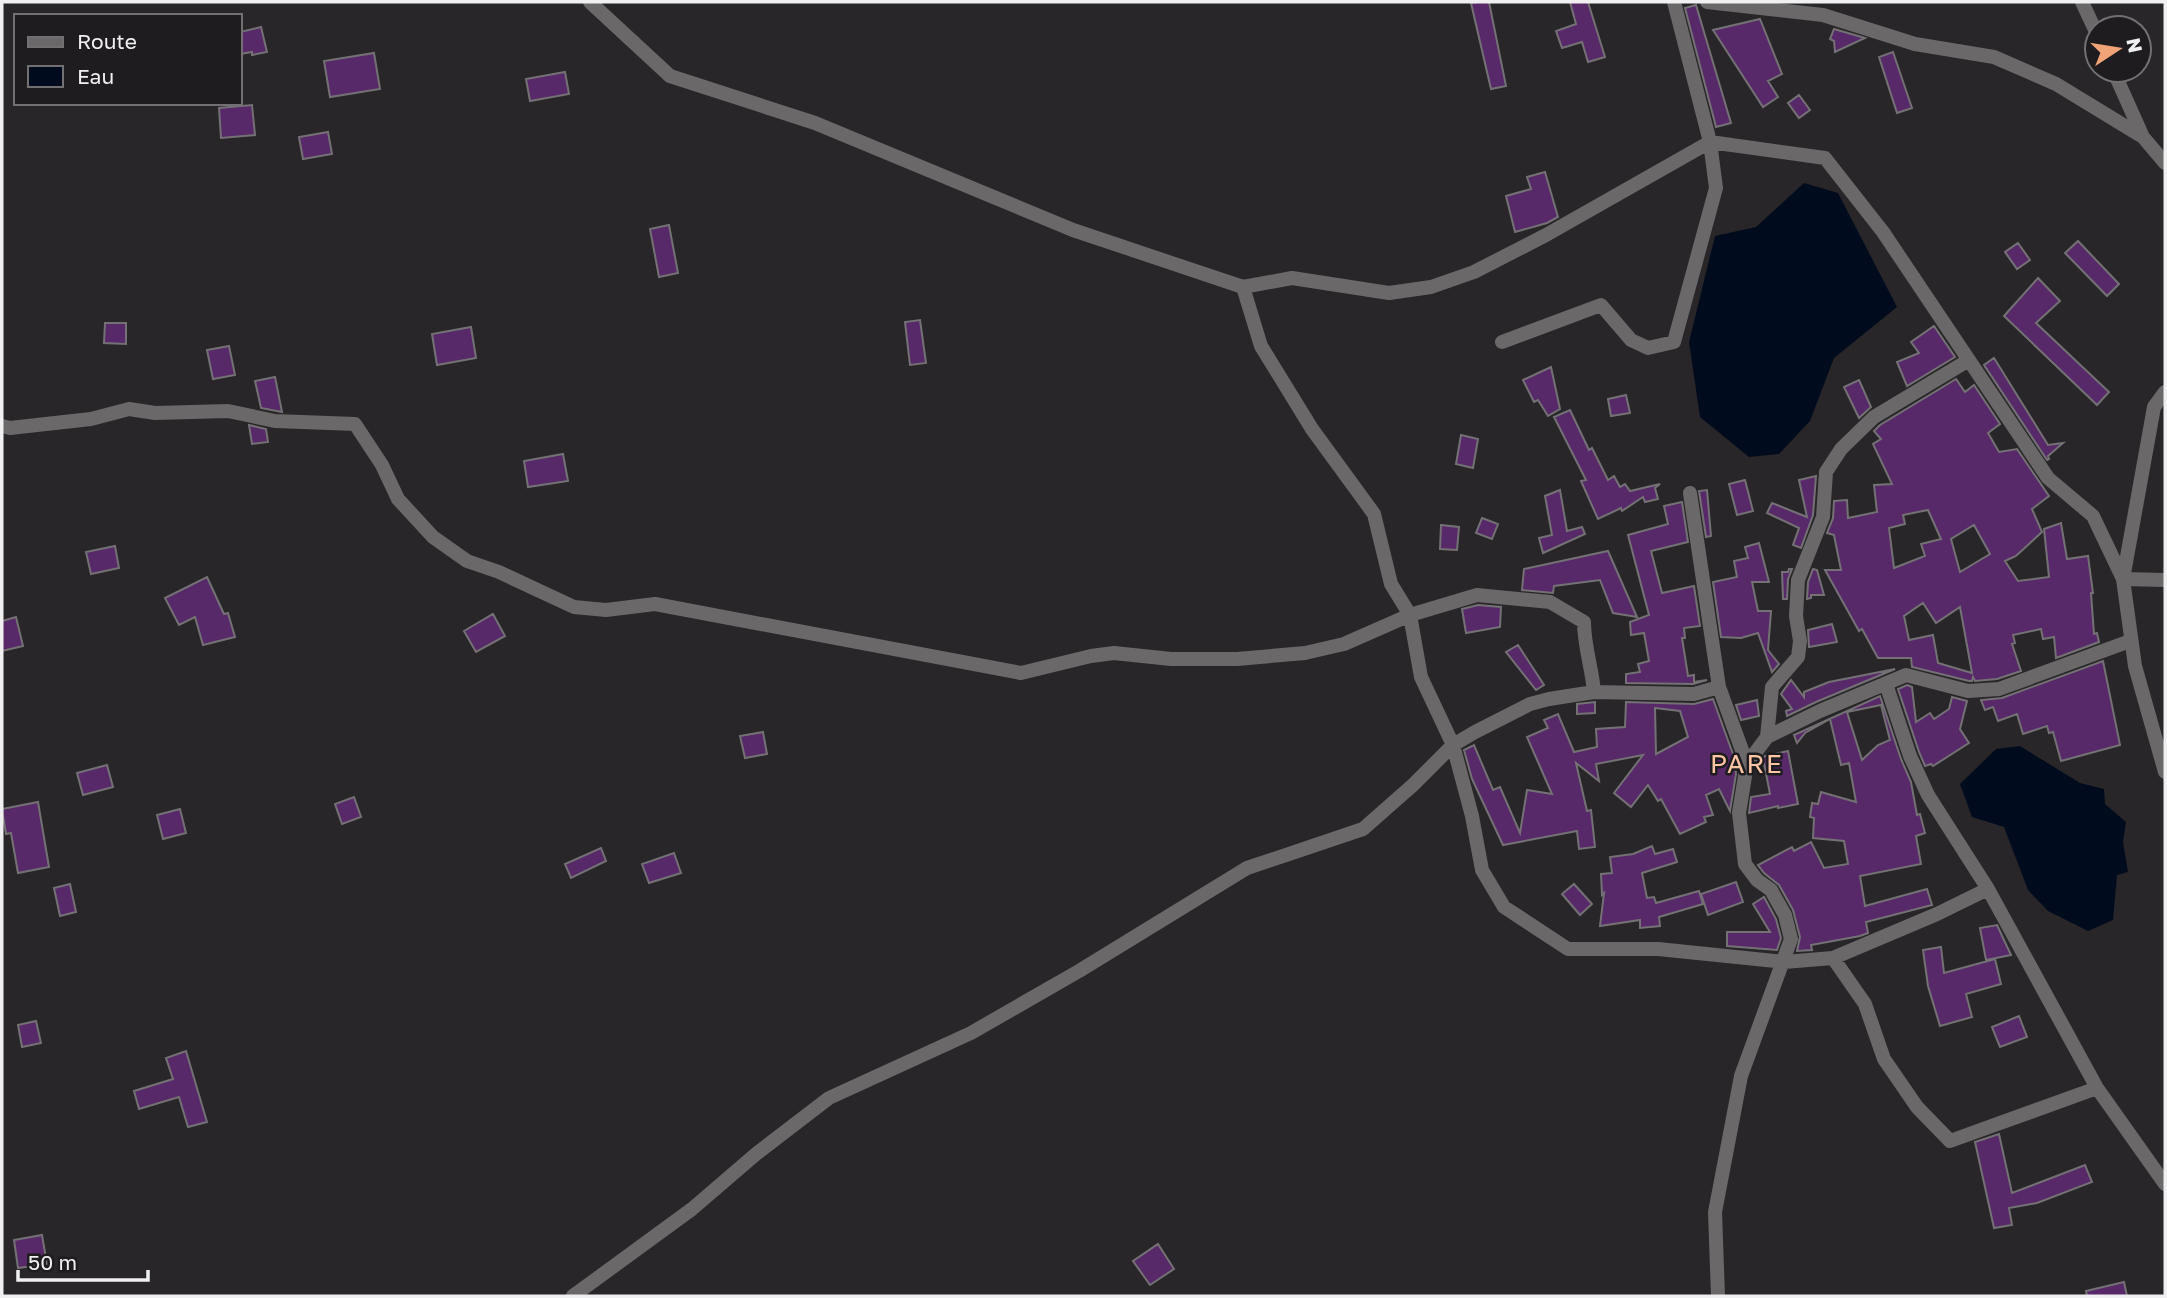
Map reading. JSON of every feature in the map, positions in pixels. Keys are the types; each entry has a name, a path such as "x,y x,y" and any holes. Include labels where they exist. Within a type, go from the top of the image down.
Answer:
{"street":[{"path":"590,2 670,76 815,123 1073,230 1243,287 1292,278 1389,293 1431,287 1474,272 1498,260 1710,142 1825,158 1883,232 2048,478 2093,516 2123,579"},
{"path":"1502,342 1601,304 1631,340 1648,348 1674,342 1716,188 1710,142 1674,2"},
{"path":"1707,2 1823,15 1915,44 1994,57 2056,84 2143,137"},
{"path":"2119,84 2143,137 2165,163"},
{"path":"1243,287 1261,346 1311,429 1374,514 1391,584 1410,615 1421,677 1453,745 1472,816 1482,870 1504,908 1568,949 1658,949 1784,962 1833,958 1988,889"},
{"path":"1767,737 1772,687 1798,657 1798,580 1823,517 1826,472 1842,449 1874,417 1969,360"},
{"path":"2165,392 2154,407 2123,579 2135,666 2165,772"},
{"path":"2,426 10,428 91,419 129,409 155,413 228,411 275,421 355,424 383,465 398,499 433,537 467,561 499,572 574,607 606,610 655,604 1021,673 1115,653 1171,659 1237,659 1305,653 1344,644 1410,615 1478,595 1550,602 1584,622 1584,643 1594,692"},
{"path":"1690,493 1719,687 1746,764 1740,813 1745,864 1757,880 1771,890 1785,915 1791,939 1741,1076 1715,1212 1718,1296"},
{"path":"2123,579 2165,580"},
{"path":"1746,764 1767,737 1820,711 1906,675 1968,691 1999,689 2130,640"},
{"path":"1886,684 1910,756 1928,795 1988,889 2097,1087 2165,1184"},
{"path":"573,1296 692,1209 756,1154 830,1098 971,1033 1079,971 1247,868 1363,829 1453,745 1530,704 1594,692 1674,695 1693,694 1719,687"},
{"path":"1833,958 1866,1003 1884,1059 1917,1107 1950,1141 2097,1087"}],"water":[{"path":"1804,183 1838,193 1897,307 1834,358 1810,421 1779,454 1749,457 1700,417 1689,342 1715,236 1756,227"},
{"path":"2020,746 2080,783 2104,789 2105,804 2126,822 2123,842 2128,872 2117,875 2113,920 2088,931 2048,911 2028,890 2004,827 1972,817 1960,784 1996,749"}],"building":[{"path":"1489,2 1506,86 1491,89 1471,3"},
{"path":"1570,2 1588,2 1605,57 1588,62 1582,42 1562,48 1556,31 1576,24"},
{"path":"1696,5 1731,123 1716,127 1685,8"},
{"path":"1760,19 1782,74 1768,81 1778,97 1763,107 1713,30"},
{"path":"261,27 267,52 242,54 242,32"},
{"path":"1834,29 1865,38 1835,52 1834,41 1830,39"},
{"path":"1893,52 1912,108 1897,113 1879,57"},
{"path":"374,53 380,89 330,97 324,61"},
{"path":"565,72 569,94 530,101 526,79"},
{"path":"1799,95 1810,110 1799,118 1788,103"},
{"path":"252,105 255,135 221,138 219,108"},
{"path":"328,132 332,154 303,159 299,137"},
{"path":"1545,172 1558,217 1515,232 1506,196 1531,189 1527,177"},
{"path":"669,225 678,273 659,277 650,229"},
{"path":"2078,241 2119,284 2107,296 2065,253"},
{"path":"2018,243 2030,260 2017,269 2005,252"},
{"path":"2038,278 2060,301 2036,323 2109,392 2097,405 2004,316"},
{"path":"920,320 926,363 910,365 905,322"},
{"path":"105,323 126,323 126,344 104,343"},
{"path":"1934,326 1955,357 1907,386 1897,362 1919,353 1911,342"},
{"path":"471,327 476,358 437,365 432,334"},
{"path":"229,346 235,375 213,379 207,350"},
{"path":"1994,358 2048,445 2063,443 2048,456 2049,459 2047,460 1984,365"},
{"path":"1551,367 1560,409 1548,416 1538,400 1534,402 1523,380"},
{"path":"275,377 282,412 261,408 255,381"},
{"path":"1956,379 1965,392 1974,385 2000,424 1988,433 1999,452 2017,449 2049,496 2032,509 2042,532 2016,556 2005,561 2018,581 2049,577 2044,529 2061,523 2067,559 2088,556 2093,593 2094,634 2097,633 2099,642 2056,658 2054,637 2043,639 2041,629 2013,635 2015,643 2012,644 2021,671 1997,679 1975,681 1973,677 1972,681 1969,681 1912,667 1911,658 1878,658 1862,629 1859,631 1825,570 1841,570 1834,535 1827,533 1833,518 1834,501 1847,500 1848,518 1877,512 1874,485 1892,484 1873,444 1881,439 1874,431","holes":["1928,510 1941,539 1921,544 1925,556 1894,568 1889,528 1905,524 1903,515","1974,525 1990,554 1960,572 1951,539","1923,603 1936,623 1960,607 1972,673 1938,663 1933,635 1909,640 1904,616"]},
{"path":"1859,380 1871,407 1859,418 1844,387"},
{"path":"1626,395 1630,413 1611,416 1608,399"},
{"path":"1570,410 1589,450 1592,448 1608,480 1614,476 1620,487 1625,484 1630,491 1660,484 1655,488 1658,499 1645,502 1643,497 1622,511 1621,508 1598,519 1581,481 1586,480 1554,417"},
{"path":"249,425 266,429 268,442 252,444"},
{"path":"1461,435 1478,439 1473,468 1456,464"},
{"path":"563,454 568,481 528,487 524,461"},
{"path":"1816,476 1813,515 1801,548 1793,545 1799,528 1767,513 1772,503 1807,517 1799,480"},
{"path":"1745,480 1753,511 1737,515 1729,484"},
{"path":"1560,490 1567,531 1582,527 1585,534 1543,553 1539,538 1552,535 1545,496"},
{"path":"1707,490 1711,536 1706,537 1699,491"},
{"path":"1682,502 1688,542 1651,551 1662,593 1694,586 1700,626 1684,628 1685,638 1682,638 1688,676 1694,675 1694,682 1707,680 1693,684 1626,683 1626,674 1640,672 1638,664 1649,661 1644,633 1631,635 1630,622 1649,615 1628,535 1668,524 1664,506"},
{"path":"1482,518 1498,524 1492,539 1476,533"},
{"path":"1441,525 1459,527 1457,550 1440,549"},
{"path":"1759,543 1769,582 1752,582 1758,611 1771,611 1768,650 1779,664 1772,672 1758,633 1741,638 1721,637 1713,582 1737,577 1734,561 1748,558 1745,547"},
{"path":"115,546 119,568 91,574 86,552"},
{"path":"1608,551 1637,617 1613,613 1600,580 1554,586 1553,593 1522,590 1524,569"},
{"path":"1792,569 1788,579 1787,599 1783,599 1782,572 1788,572"},
{"path":"1813,569 1817,570 1824,595 1811,595 1811,598 1807,599 1808,582"},
{"path":"207,577 224,614 228,613 235,637 203,645 195,617 179,625 165,598"},
{"path":"1478,605 1501,607 1500,627 1466,633 1462,609"},
{"path":"493,614 505,636 476,652 464,631"},
{"path":"16,617 23,646 2,651 2,621"},
{"path":"1832,624 1837,642 1809,647 1808,630"},
{"path":"1518,645 1544,685 1536,690 1506,652"},
{"path":"2103,661 2120,745 2061,761 2053,732 2049,733 2047,726 2023,734 2017,714 1998,721 1993,707 1985,710 1981,700 2002,698"},
{"path":"1895,669 1787,716 1786,711 1792,709 1781,694 1791,680 1804,697 1804,692 1829,682"},
{"path":"1907,685 1912,687 1916,722 1930,713 1934,719 1949,709 1952,697 1967,701 1960,729 1969,743 1933,766 1925,766 1898,689"},
{"path":"1880,696 1911,782 1917,815 1920,814 1925,833 1916,836 1921,864 1860,876 1865,906 1927,889 1932,905 1866,922 1868,933 1860,936 1811,945 1812,950 1797,951 1800,937 1793,910 1779,885 1758,865 1792,847 1794,851 1811,842 1824,868 1848,864 1844,841 1813,838 1814,818 1810,817 1812,803 1818,804 1821,792 1856,802 1849,763 1841,765 1830,719 1805,733 1797,743 1794,735","holes":["1881,705 1890,740 1878,745 1862,760 1847,712"]},
{"path":"1713,699 1734,757 1736,774 1730,811 1719,789 1706,795 1713,815 1704,817 1706,822 1680,834 1661,799 1658,801 1648,785 1631,807 1614,793 1643,755 1596,764 1599,781 1576,763 1587,811 1591,810 1595,847 1579,849 1577,831 1503,845 1472,779 1464,750 1474,745 1493,790 1500,787 1520,833 1527,790 1552,794 1527,737 1548,728 1544,720 1558,714 1574,752 1597,747 1596,729 1625,727 1626,702 1694,704","holes":["1655,708 1680,711 1688,737 1656,754"]},
{"path":"1757,700 1759,716 1741,720 1736,705"},
{"path":"1595,702 1595,713 1577,714 1577,704"},
{"path":"763,732 767,754 745,758 740,736"},
{"path":"1788,751 1798,804 1749,813 1751,797 1770,794 1763,758"},
{"path":"107,765 113,787 83,795 77,773"},
{"path":"354,797 361,817 342,824 335,804"},
{"path":"38,802 49,867 18,873 11,833 6,834 2,809"},
{"path":"180,809 186,833 163,839 157,815"},
{"path":"1652,846 1655,854 1673,849 1677,862 1642,873 1647,898 1654,897 1656,903 1699,891 1703,904 1659,917 1660,926 1640,928 1640,920 1600,926 1604,893 1602,895 1601,874 1612,873 1610,857 1633,854"},
{"path":"601,848 606,861 571,878 565,864"},
{"path":"674,853 681,873 649,883 642,864"},
{"path":"1736,882 1743,902 1708,915 1701,894"},
{"path":"70,884 76,912 60,916 54,888"},
{"path":"1574,884 1592,904 1580,915 1562,894"},
{"path":"1764,897 1776,919 1781,938 1777,950 1727,946 1727,932 1770,932 1753,904"},
{"path":"1997,925 2011,955 1986,960 1980,928"},
{"path":"1941,947 1944,973 1995,959 2001,984 1966,994 1972,1017 1940,1026 1928,986 1923,950"},
{"path":"2019,1016 2027,1037 2000,1047 1992,1027"},
{"path":"36,1021 41,1043 22,1047 18,1025"},
{"path":"186,1051 207,1122 188,1127 179,1097 139,1109 134,1091 173,1079 166,1058"},
{"path":"1999,1134 2012,1193 2085,1165 2092,1182 2037,1203 2009,1208 2012,1225 1994,1228 1975,1142"},
{"path":"42,1235 47,1264 18,1268 14,1240"},
{"path":"1158,1244 1174,1269 1150,1285 1133,1261"},
{"path":"2124,1282 2127,1296 2087,1296 2086,1291"}],"district":[{"name":"PARE","path":"1747,764"}]}
